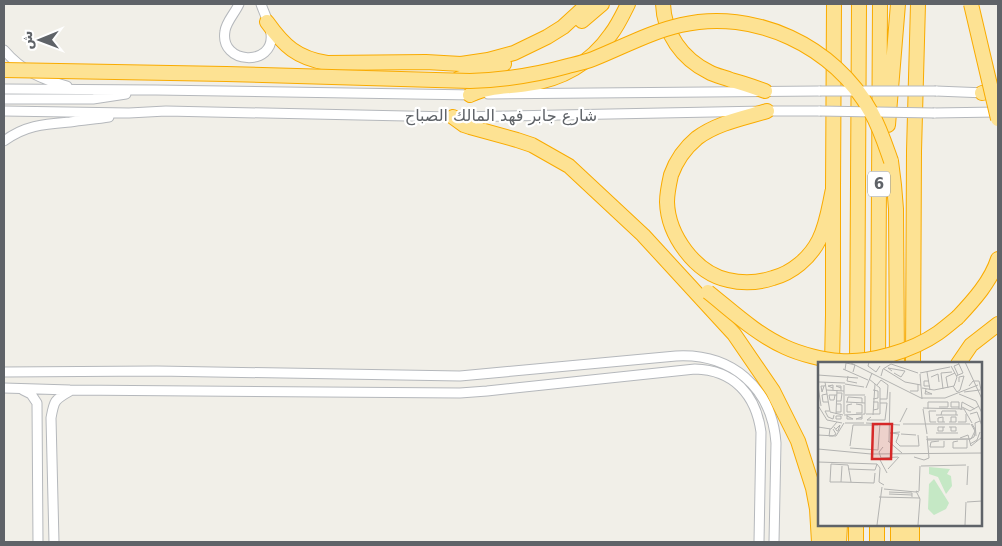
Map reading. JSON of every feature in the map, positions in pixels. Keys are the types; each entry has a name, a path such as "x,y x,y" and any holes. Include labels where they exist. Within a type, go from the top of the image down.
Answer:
{"highway":[{"path":"267,22 289,48 298,54 317,61 327,63 426,62 461,64 506,56 532,46 563,27 588,4"},
{"path":"452,80 495,68 532,53 566,33 602,4"},
{"path":"470,95 487,89 542,82 577,67 588,60 605,43 628,4"},
{"path":"663,4 669,31 679,48 688,58 708,72 765,91"},
{"name":"6","path":"857,362 859,4"},
{"name":"6","path":"878,362 880,4"},
{"path":"879,226 898,4"},
{"path":"913,362 914,151 918,4"},
{"path":"971,4 998,119"},
{"path":"832,362 834,6"},
{"path":"4,70 470,81 540,73 592,59 636,39 683,24 704,21 745,23 784,34 820,55 836,68 855,88 870,111 882,135 890,161 896,209 897,362"},
{"path":"982,93 998,92"},
{"path":"767,111 711,129 696,139 674,167 667,201 669,219 684,250 711,273 727,280 744,283 762,282 779,277 795,268 808,256 818,242 825,226 832,189"},
{"path":"453,117 464,125 532,145 569,166 708,292 762,334 785,348 808,356 840,361 865,360 891,354 937,334 958,317 977,296 996,267 998,259"},
{"path":"643,235 734,334 772,391 798,441 807,468 817,510 819,542"},
{"path":"959,362 971,346 998,324"},
{"path":"828,526 828,542"},
{"path":"839,542 840,526"},
{"path":"856,526 856,542"},
{"path":"877,526 877,542"},
{"path":"898,526 898,542"},
{"path":"912,526 912,542"}],"street":[{"path":"239,4 236,12 227,24 224,38 226,45 231,51 244,58 258,56 264,52 271,40 271,32 261,4"},
{"path":"4,50 23,68 36,76 79,90"},
{"name":"شارع جابر فهد المالك الصباح","path":"4,89 470,95 765,91 982,93"},
{"path":"4,99 93,98 117,96 143,90"},
{"name":"شارع جابر فهد المالك الصباح","path":"4,111 166,111 453,117 767,111 998,112"},
{"path":"4,141 18,132 39,125 129,112"},
{"path":"4,373 157,371 460,376 676,356 695,356 714,360 732,367 756,389 766,405 773,424 776,443 774,542"},
{"path":"550,368 555,376 551,384"},
{"path":"4,387 70,390 460,393 695,369 709,370 730,378 747,394 755,408 760,424 759,542"},
{"path":"298,373 299,391"},
{"path":"20,388 31,394 37,403 38,542"},
{"path":"54,542 51,418 54,403 58,397 70,390"}]}
